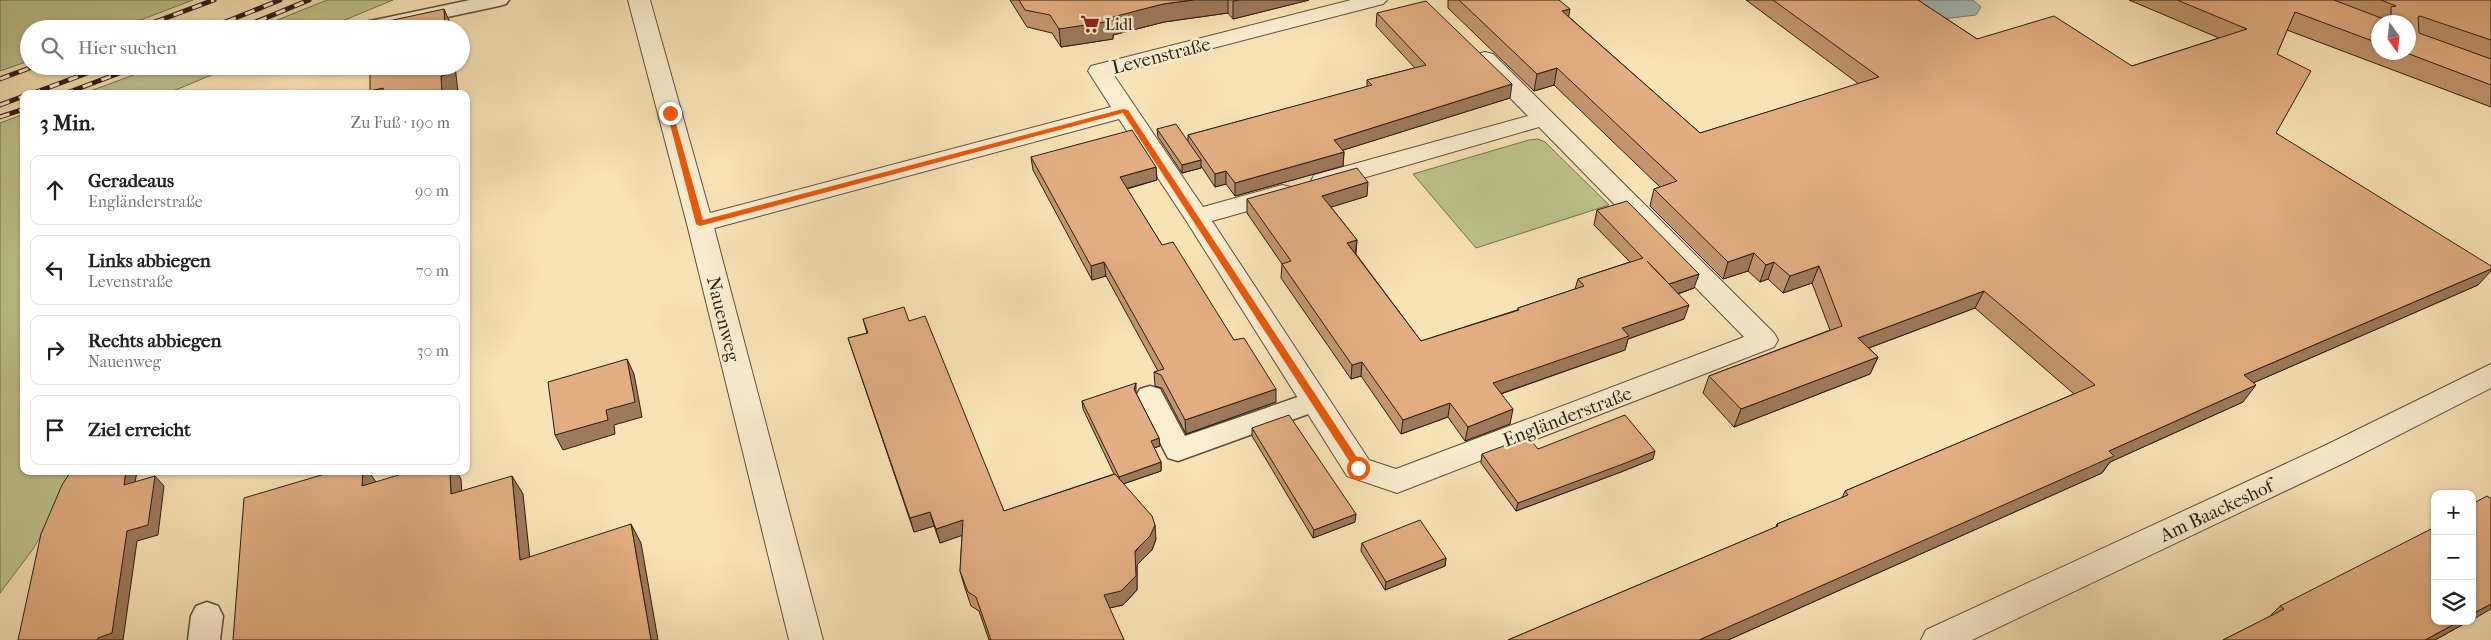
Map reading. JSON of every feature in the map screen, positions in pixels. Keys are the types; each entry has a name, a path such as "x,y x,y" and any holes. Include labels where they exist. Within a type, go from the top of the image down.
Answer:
{"street":[{"name":"Nauenweg","path":"638,0 700,224 806,640"},
{"name":"Levenstraße","path":"1125,110 1099,71 1376,0"},
{"name":"Engländerstraße","path":"1125,110 1197,217 1358,468 1397,481 1764,340 1546,118 1468,42"},
{"path":"700,224 1125,110"},
{"path":"1197,217 1546,118"},
{"name":"Am Baackeshof","path":"1938,640 2335,454 2491,375"}],"lane":[{"path":"403,20 499,0"},
{"path":"1150,396 1178,450 1315,401"}],"green space":[{"path":"0,0 193,0 141,20 20,20 20,64 0,71"},
{"path":"327,0 393,0 345,20 277,20"},
{"path":"134,75 211,75 176,90 93,90"},
{"path":"20,116 20,475 78,475 33,549 0,593 0,123"},
{"path":"1538,139 1545,142 1609,205 1476,248 1413,174 1529,140"}],"water":[{"path":"1904,0 1973,0 1981,7 1976,15 1942,19"}],"building":[{"path":"1019,0 1193,0 1163,4 1109,18 1112,21 1059,29 1050,15 1025,10"},
{"path":"1459,0 1559,0 1570,9 1562,11 1700,133 1879,77 1773,0 1918,0 1977,39 2054,16 2132,66 2247,29 2177,0 2334,0 2373,15 2371,15 2371,40 2295,12 2277,54 2311,71 2276,133 2491,266 2491,269 2244,375 2256,385 2109,451 2114,456 1699,640 1508,640 1778,526 1777,524 1848,495 1845,491 2095,385 1984,291 1858,338 1878,357 1741,409 1709,376 1842,326 1819,266 1790,276 1774,262 1766,265 1754,253 1728,262 1654,189 1677,181 1557,68 1537,74"},
{"path":"2381,0 2491,0 2491,40 2420,16 2418,17 2419,33 2491,59 2491,85 2416,57 2416,15 2391,15 2391,7 2396,6"},
{"path":"1426,1 1512,84 1334,140 1344,152 1235,183 1226,171 1215,174 1188,135 1372,85 1367,80 1426,65 1377,13"},
{"path":"444,9 445,20 393,20"},
{"path":"370,75 445,75 441,76 442,90 383,90 383,88 370,90"},
{"path":"1176,124 1201,160 1182,165 1157,129"},
{"path":"1132,130 1156,167 1120,177 1162,245 1173,242 1234,340 1244,338 1276,389 1185,420 1161,375 1154,372 1164,369 1104,262 1091,266 1031,157"},
{"path":"1357,168 1368,182 1322,196 1357,240 1347,243 1421,341 1519,310 1518,308 1584,286 1578,279 1643,258 1597,210 1627,201 1699,274 1669,284 1647,261 1689,305 1622,328 1629,336 1493,383 1513,409 1468,427 1450,403 1403,420 1362,362 1352,365 1282,264 1291,261 1247,199"},
{"path":"904,307 909,321 925,316 1004,511 1115,474 1152,516 1155,525 1150,536 1135,551 1136,576 1121,591 1104,595 1124,640 991,640 976,597 968,592 960,571 963,520 936,529 930,512 910,518 848,338 868,333 863,319"},
{"path":"627,359 635,402 606,410 608,420 555,435 548,382"},
{"path":"1136,383 1134,389 1159,438 1151,441 1161,462 1119,477 1082,401"},
{"path":"1289,415 1356,514 1314,530 1252,428"},
{"path":"1625,415 1655,451 1518,503 1482,454 1528,437 1538,449"},
{"path":"68,475 125,475 124,485 155,476 148,525 127,531 112,633 97,640 18,640 41,534 62,485"},
{"path":"322,475 363,475 362,486 399,475 450,475 451,494 512,476 520,560 631,524 651,640 233,640 244,498"},
{"path":"2487,496 2491,498 2491,604 2476,612 2476,535 2476,502"},
{"path":"1420,520 1446,558 1386,582 1362,543"},
{"path":"2431,529 2431,625 2453,625 2425,640 2223,640 2284,609 2280,606"}],"railway":[{"path":"160,20 214,0"},
{"path":"230,20 280,0"},
{"path":"261,20 309,0"},
{"path":"0,79 20,72"},
{"path":"42,90 82,75"},
{"path":"75,90 114,75"},
{"path":"0,105 20,98"},
{"path":"0,117 20,110"}],"place":[{"name":"Lidl","path":"1090,24"}],"route":[{"path":"670,113 700,224 1125,110 1197,217 1358,468"}]}
